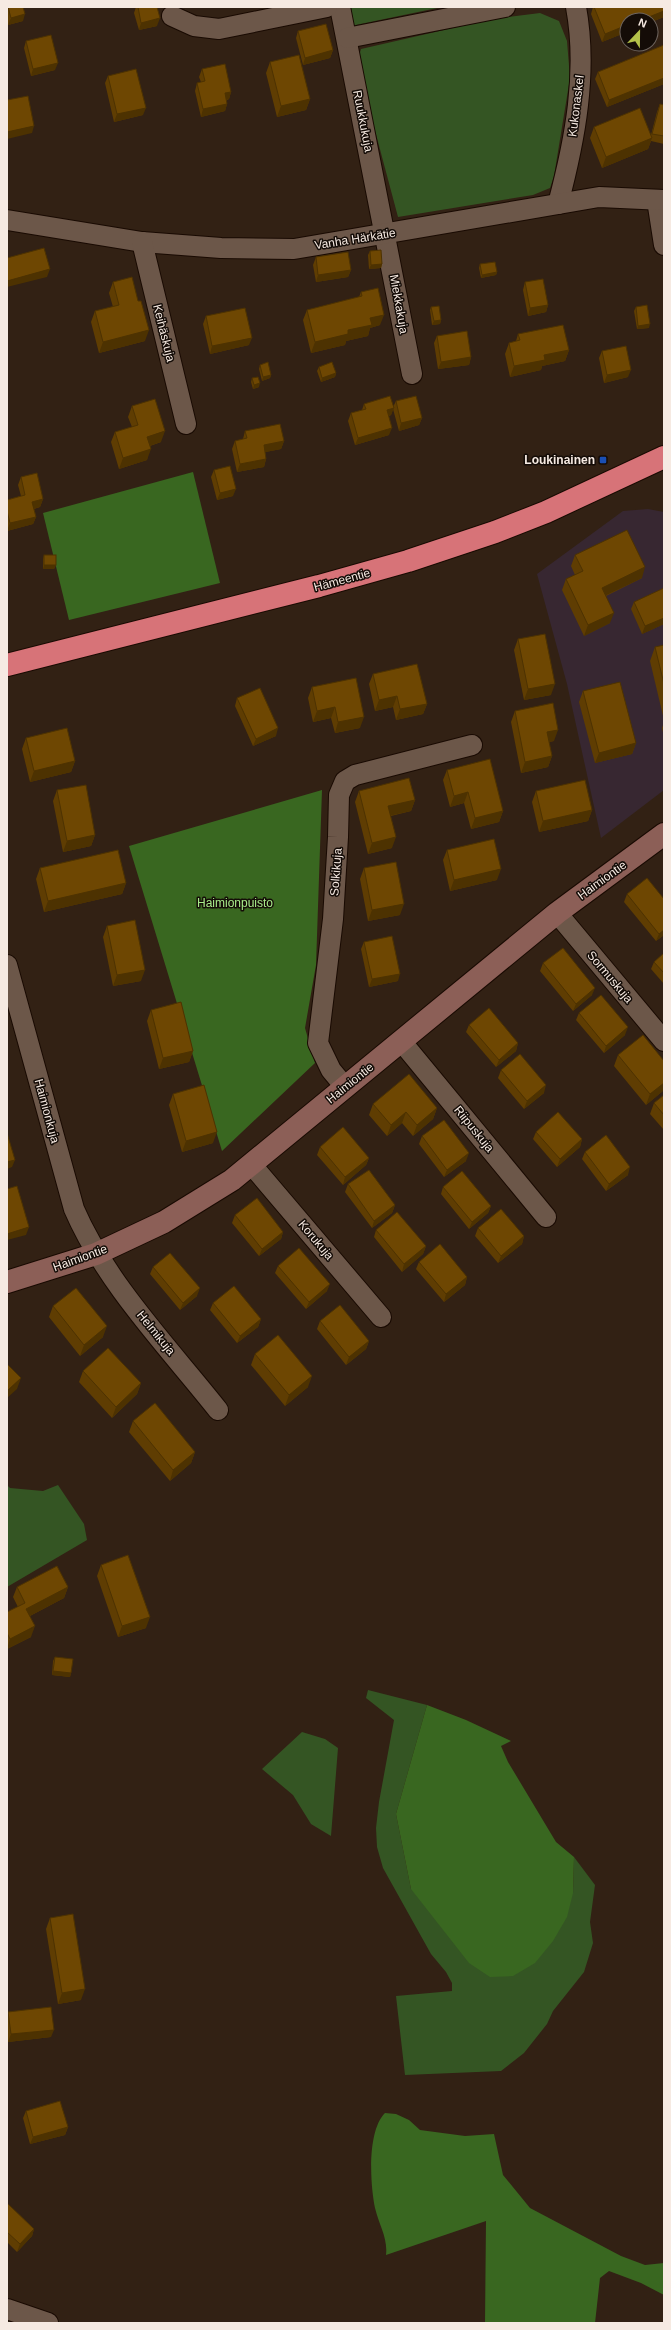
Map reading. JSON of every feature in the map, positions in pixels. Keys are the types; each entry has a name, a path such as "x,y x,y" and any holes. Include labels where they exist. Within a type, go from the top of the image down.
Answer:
{"highway":[{"name":"Hämeentie","path":"7,665 312,588 408,562 495,532 538,515 664,457"}],"street":[{"path":"172,16 194,26 219,29 327,7"},
{"name":"Ruukkukuja","path":"340,7 386,235"},
{"path":"346,38 505,7"},
{"name":"Kukonaskel","path":"558,204 574,131 580,82 582,48 576,7"},
{"name":"Vanha Härkätie","path":"7,220 142,242 221,248 294,249 386,235 599,197 660,200 664,245"},
{"name":"Miekkakuja","path":"386,235 412,374"},
{"name":"Keihäskuja","path":"142,242 186,424"},
{"name":"Solkikuja","path":"344,1088 331,1070 318,1043 333,918 339,795 345,781 355,775 472,745"},
{"name":"Haimiontie","path":"7,1282 96,1254 164,1222 232,1180 557,914 664,834"},
{"name":"Sormuskuja","path":"557,914 664,1041"},
{"name":"Haimionkuja","path":"7,965 74,1209 96,1254"},
{"name":"Riipuskuja","path":"401,1041 546,1218"},
{"name":"Korukuja","path":"252,1164 381,1317"},
{"name":"Helmikuja","path":"96,1254 104,1267 218,1410"},
{"path":"7,2309 48,2323"}],"shaded area":[{"path":"648,509 664,512 664,790 601,838 567,684 537,574 623,511"}],"green space":[{"path":"347,7 442,7 351,26"},
{"path":"540,13 559,21 567,41 570,78 554,176 550,188 533,195 398,217 357,63 361,49 492,19"},
{"path":"193,472 220,583 69,620 43,513"},
{"name":"Haimionpuisto","path":"322,790 316,965 305,1028 315,1063 222,1151 129,846"},
{"path":"7,1485 10,1488 43,1491 58,1485 84,1524 87,1540 7,1587"},
{"path":"368,1690 427,1705 396,1814 411,1889 573,1893 574,1857 595,1885 590,1922 593,1943 584,1972 553,2011 547,2024 524,2053 501,2071 405,2075 396,1996 452,1991 452,1983 446,1972 431,1954 383,1868 377,1847 376,1828 379,1802 394,1720 366,1698"},
{"path":"427,1705 466,1720 511,1741 501,1746 508,1762 556,1842 574,1857 573,1893 567,1917 553,1941 535,1963 513,1976 490,1977 469,1963 411,1889 396,1814"},
{"path":"302,1732 325,1739 338,1748 331,1836 311,1824 293,1795 262,1769"},
{"path":"385,2113 396,2114 409,2120 420,2130 465,2136 494,2134 503,2175 530,2208 621,2256 645,2265 664,2263 664,2295 641,2283 609,2271 600,2278 595,2323 485,2323 486,2221 386,2255 386,2243 373,2198 371,2172 371,2158 375,2132 379,2121"}],"building":[{"path":"8,7 23,7 25,14 11,18"},
{"path":"138,7 157,7 160,18 141,23"},
{"path":"594,7 664,7 664,11 659,13 619,12 619,28 605,34"},
{"path":"326,24 333,50 305,58 298,31"},
{"path":"51,35 58,63 33,69 26,41"},
{"path":"664,45 664,78 609,100 598,72 647,52 659,52 659,47"},
{"path":"299,55 310,99 281,106 270,62"},
{"path":"225,64 231,92 225,93 227,104 203,109 197,83 205,81 202,69"},
{"path":"136,69 146,108 117,114 108,76"},
{"path":"28,96 34,126 7,132 7,100"},
{"path":"660,104 664,105 664,136 652,134"},
{"path":"640,108 652,138 606,157 594,127"},
{"path":"44,248 50,269 7,281 7,258"},
{"path":"381,250 382,264 371,265 370,251"},
{"path":"348,252 351,270 318,275 316,257"},
{"path":"495,262 497,272 482,275 480,264"},
{"path":"132,277 138,301 141,301 149,330 103,342 95,311 119,305 113,282"},
{"path":"543,279 548,305 530,308 525,282"},
{"path":"378,288 384,315 370,318 372,325 348,330 348,334 315,342 307,310 362,296 361,292"},
{"path":"647,305 650,324 638,326 636,307"},
{"path":"439,306 441,320 434,321 431,307"},
{"path":"245,308 252,338 212,346 206,316"},
{"path":"563,325 569,350 544,355 545,360 514,366 509,343 520,340 518,334"},
{"path":"467,331 471,357 441,362 437,336"},
{"path":"626,346 631,370 607,375 602,351"},
{"path":"268,362 271,375 263,377 260,365"},
{"path":"332,362 336,373 322,378 319,367"},
{"path":"258,377 260,383 254,385 252,378"},
{"path":"390,396 394,408 387,410 392,428 358,438 351,413 366,409 364,404"},
{"path":"416,396 422,418 401,423 396,401"},
{"path":"155,399 165,431 147,437 151,449 123,458 115,432 138,425 132,406"},
{"path":"280,424 284,441 264,445 266,459 240,464 235,441 247,438 245,431"},
{"path":"230,466 236,489 220,493 214,470"},
{"path":"37,473 43,499 32,502 36,517 10,523 7,511 7,500 25,495 21,477"},
{"path":"627,530 645,567 602,588 614,613 588,625 566,579 583,571 575,555"},
{"path":"44,555 56,555 56,565 44,565"},
{"path":"664,588 664,618 645,626 634,602"},
{"path":"545,634 555,684 528,689 518,639"},
{"path":"664,645 664,684 655,647"},
{"path":"417,664 427,704 400,709 397,696 379,700 373,674"},
{"path":"356,678 364,717 338,722 335,707 317,711 312,687"},
{"path":"620,682 636,743 599,753 583,691"},
{"path":"260,688 278,728 256,739 237,698"},
{"path":"553,703 558,730 547,732 552,756 525,762 515,711"},
{"path":"67,728 75,761 34,771 26,738"},
{"path":"490,759 503,811 475,818 468,792 454,796 447,770"},
{"path":"409,778 415,800 388,806 396,837 372,843 359,791"},
{"path":"585,780 592,810 543,821 536,791"},
{"path":"86,785 95,835 67,841 57,790"},
{"path":"494,839 501,869 454,880 447,850"},
{"path":"118,850 126,883 48,901 40,868"},
{"path":"396,862 404,904 372,910 364,868"},
{"path":"647,878 664,899 664,930 659,934 627,894"},
{"path":"135,920 145,970 117,975 107,926"},
{"path":"392,936 400,974 372,979 364,942"},
{"path":"563,948 595,988 576,1004 543,963"},
{"path":"664,953 664,973 654,962"},
{"path":"601,995 628,1027 606,1046 579,1013"},
{"path":"181,1002 193,1051 163,1058 151,1010"},
{"path":"489,1008 518,1043 499,1060 469,1025"},
{"path":"643,1035 664,1061 664,1083 650,1094 618,1055"},
{"path":"520,1054 546,1085 527,1101 501,1070"},
{"path":"409,1074 437,1108 417,1125 406,1112 391,1125 373,1104"},
{"path":"204,1085 217,1132 186,1141 173,1094"},
{"path":"664,1095 664,1115 654,1103"},
{"path":"558,1112 582,1139 560,1159 536,1132"},
{"path":"444,1120 469,1153 447,1170 422,1136"},
{"path":"343,1127 369,1158 345,1177 320,1147"},
{"path":"7,1133 15,1160 7,1162"},
{"path":"606,1135 630,1167 609,1184 585,1152"},
{"path":"369,1170 395,1205 374,1221 348,1184"},
{"path":"462,1171 491,1206 472,1222 443,1187"},
{"path":"17,1186 29,1227 7,1234 7,1189"},
{"path":"257,1198 283,1232 262,1249 235,1215"},
{"path":"501,1209 524,1236 501,1256 478,1228"},
{"path":"397,1212 426,1246 404,1264 376,1230"},
{"path":"440,1244 467,1277 446,1294 419,1262"},
{"path":"299,1248 330,1284 309,1302 278,1266"},
{"path":"170,1253 200,1288 183,1303 153,1267"},
{"path":"234,1286 261,1319 240,1336 213,1303"},
{"path":"76,1288 107,1326 84,1345 53,1306"},
{"path":"340,1305 369,1341 349,1357 320,1321"},
{"path":"278,1335 312,1376 289,1395 255,1354"},
{"path":"108,1348 141,1383 116,1407 83,1371"},
{"path":"7,1364 21,1378 7,1391"},
{"path":"155,1403 195,1452 173,1470 133,1421"},
{"path":"128,1555 150,1617 122,1626 101,1565"},
{"path":"57,1566 68,1587 26,1609 35,1626 10,1639 7,1633 7,1612 25,1603 17,1587"},
{"path":"55,1657 73,1659 71,1673 53,1671"},
{"path":"73,1914 85,1989 62,1993 50,1918"},
{"path":"51,2007 54,2030 11,2034 8,2012"},
{"path":"60,2101 68,2127 33,2137 26,2111"},
{"path":"7,2203 34,2229 20,2244 7,2232"}],"place":[{"name":"Loukinainen","path":"603,460"}]}
